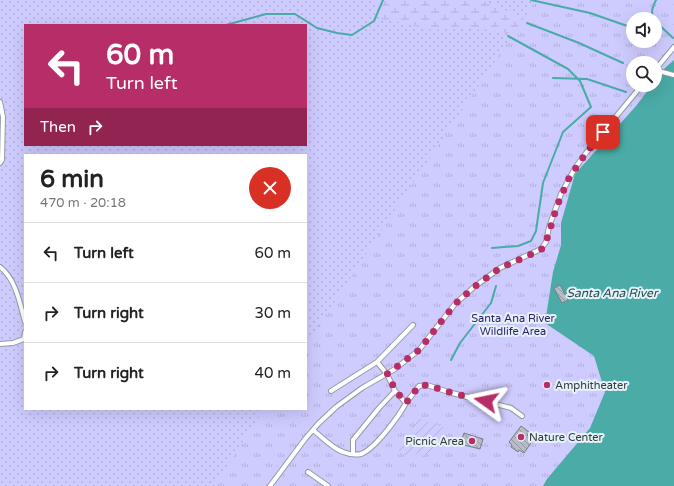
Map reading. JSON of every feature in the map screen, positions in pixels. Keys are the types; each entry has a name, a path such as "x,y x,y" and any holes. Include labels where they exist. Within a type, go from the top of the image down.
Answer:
{"lane":[{"path":"674,47 655,70 674,75"},
{"path":"270,486 313,430 325,418 347,398 387,374 419,350 455,304 474,287 500,268 541,250 546,242 561,194 575,168 636,92"},
{"path":"0,102 3,117 2,160 0,163"},
{"path":"0,267 4,270 13,284 24,319"},
{"path":"331,391 377,362 413,325"},
{"path":"0,344 24,339"},
{"path":"377,362 387,374 396,391 406,403"},
{"path":"313,430 328,443 342,452 362,454 376,443 419,386 427,385 511,408 522,416"},
{"path":"352,454 353,440 379,408 396,391"},
{"path":"308,472 328,486"}],"green space":[{"path":"0,0 539,0 307,348 307,154 24,154 24,410 266,410 216,486 0,486"},
{"path":"371,0 479,0 495,5 516,16 541,21 626,60 626,92 628,92 614,113 538,42 499,31 462,28 433,30 381,19 379,8"},
{"name":"Santa Ana River Wildlife Area","path":"536,0 674,0 674,486 214,486 263,410 307,410 307,343"},
{"path":"419,418 447,428 437,439 435,448 430,453 421,456 420,452 411,455 402,454 397,450"}],"water":[{"name":"Santa Ana River","path":"674,60 674,486 543,486 547,479 590,428 605,392 594,356 545,323 553,272 561,245 561,223 575,174 647,92 662,92 662,71"}],"building":[{"path":"560,285 568,300 562,303 554,288"},
{"name":"Nature Center","path":"521,426 529,432 527,435 533,440 524,453 519,450 518,452 511,447 512,445 509,442"},
{"name":"Picnic Area","path":"464,433 483,439 480,449 460,444"}],"waterway":[{"path":"230,24 266,14 295,14 317,28 352,35 374,21 383,0"},
{"path":"531,0 590,13 626,26"},
{"path":"652,12 656,0"},
{"path":"527,23 579,43 623,63"},
{"path":"662,28 673,38"},
{"path":"492,248 518,246 531,241 536,231 543,183 563,132 591,107 580,81 568,69 508,36"},
{"path":"553,78 587,79 626,92"},
{"path":"451,360 460,343 491,303 496,286"}],"place":[{"name":"Amphitheater","path":"547,385"},
{"name":"Nature Center","path":"521,437"},
{"name":"Picnic Area","path":"472,441"}],"route":[{"path":"486,401 427,385 419,386 406,403 396,391 387,374 419,350 455,304 474,287 500,268 541,250 546,242 561,194 569,178 603,132"}]}
